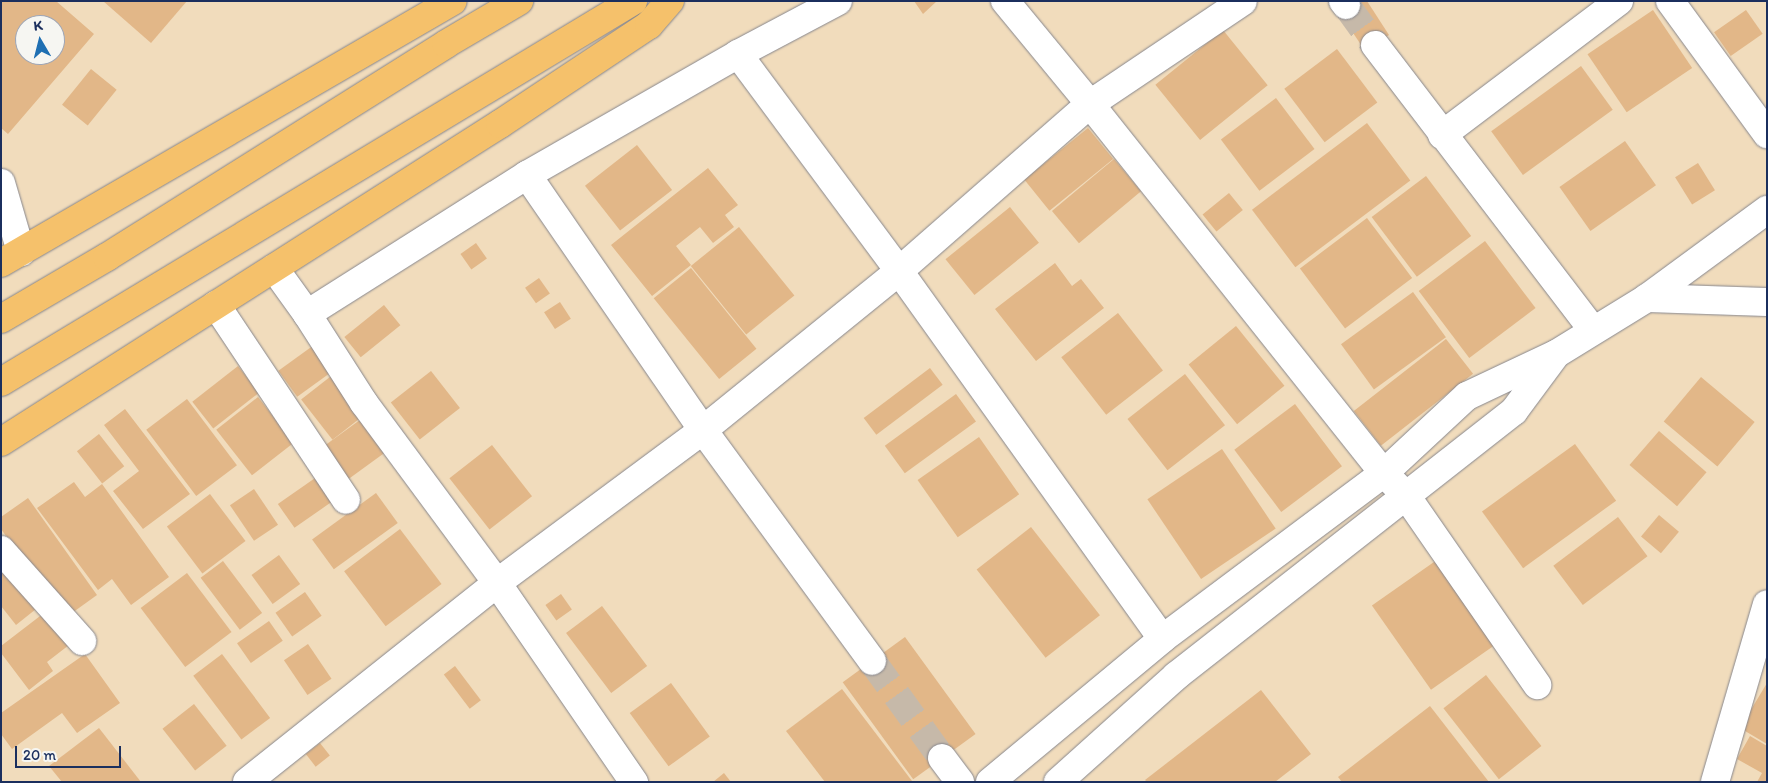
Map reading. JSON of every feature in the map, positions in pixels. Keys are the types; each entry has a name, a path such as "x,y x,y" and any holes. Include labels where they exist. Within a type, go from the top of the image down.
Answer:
{"highway":[{"path":"11,257 453,1"},
{"path":"1,319 107,257 446,44 519,1"},
{"path":"1,382 134,300 633,1"},
{"path":"1,442 500,124 649,25 670,1"}],"street":[{"path":"307,314 527,175 738,54 838,1"},
{"path":"1005,1 1090,104 1384,473 1407,497 1537,686"},
{"path":"247,782 498,583 703,430 899,271 1090,104 1243,1"},
{"path":"1442,135 1619,1"},
{"path":"1670,1 1767,134"},
{"path":"1374,45 1594,330"},
{"path":"738,54 899,271 1162,639"},
{"path":"527,175 703,430 872,661"},
{"path":"1,183 11,257"},
{"path":"990,782 1162,639 1384,473 1468,396 1556,354 1647,298 1767,210"},
{"path":"274,268 307,314 364,403 498,583 634,782"},
{"path":"1647,298 1767,302"},
{"path":"216,305 346,500"},
{"path":"1058,782 1176,676 1407,497 1514,411 1556,354"},
{"path":"1,550 82,641"},
{"path":"1715,782 1767,604"},
{"path":"942,758 960,782"}],"building":[{"path":"1,1 56,1 94,34 8,134 1,128"},
{"path":"103,1 187,1 151,43"},
{"path":"914,1 937,1 923,14"},
{"path":"1352,1 1367,1 1389,35 1365,51 1338,10"},
{"path":"1653,10 1692,68 1627,112 1588,54"},
{"path":"1746,10 1763,34 1731,56 1714,32"},
{"path":"1223,30 1268,85 1200,140 1155,85"},
{"path":"1337,49 1377,103 1325,142 1284,89"},
{"path":"1581,66 1613,110 1523,175 1491,131"},
{"path":"91,69 117,90 88,126 62,105"},
{"path":"1276,98 1315,149 1259,191 1221,140"},
{"path":"1367,123 1410,181 1295,267 1252,210"},
{"path":"1088,128 1113,159 1049,211 1024,180"},
{"path":"1625,141 1656,185 1590,231 1559,187"},
{"path":"637,145 672,190 620,231 585,186"},
{"path":"1114,159 1141,191 1079,243 1052,211"},
{"path":"1698,163 1715,190 1692,204 1675,177"},
{"path":"708,168 738,205 725,215 734,227 713,243 700,227 676,246 691,265 652,296 611,245"},
{"path":"1426,176 1471,236 1417,277 1372,217"},
{"path":"1229,193 1243,210 1216,231 1203,214"},
{"path":"1010,207 1039,243 974,295 945,259"},
{"path":"1367,218 1412,278 1345,328 1300,269"},
{"path":"739,227 794,295 746,334 691,266"},
{"path":"1485,241 1536,308 1469,358 1419,291"},
{"path":"476,243 487,259 471,269 460,254"},
{"path":"1055,263 1072,286 1081,279 1104,308 1036,361 995,309"},
{"path":"691,268 756,349 719,379 654,298"},
{"path":"539,278 550,294 536,303 525,288"},
{"path":"1413,292 1446,337 1374,390 1341,344"},
{"path":"560,302 571,319 555,329 544,312"},
{"path":"384,305 400,325 361,357 344,337"},
{"path":"1118,313 1163,371 1106,415 1061,357"},
{"path":"1236,326 1284,386 1237,424 1189,364"},
{"path":"1446,339 1473,374 1381,446 1354,411"},
{"path":"314,345 333,371 297,397 278,371"},
{"path":"238,366 259,393 213,429 192,402"},
{"path":"930,368 943,385 876,435 864,418"},
{"path":"431,371 460,408 420,439 391,402"},
{"path":"335,373 366,413 333,440 301,399"},
{"path":"1185,374 1225,425 1167,470 1127,419"},
{"path":"1701,377 1755,422 1717,466 1664,421"},
{"path":"956,394 976,422 905,473 885,446"},
{"path":"258,397 294,443 252,475 216,430"},
{"path":"187,399 237,465 196,496 146,430"},
{"path":"1295,404 1342,466 1281,512 1234,450"},
{"path":"125,409 190,494 143,529 113,491 139,471 104,425"},
{"path":"364,417 388,450 344,482 320,449"},
{"path":"1659,431 1707,472 1677,506 1629,465"},
{"path":"99,434 124,466 102,484 77,451"},
{"path":"979,437 1019,494 958,537 918,480"},
{"path":"1575,444 1616,501 1523,568 1482,512"},
{"path":"492,445 532,496 489,529 449,478"},
{"path":"1222,449 1276,529 1201,579 1147,499"},
{"path":"318,476 335,500 294,528 278,504"},
{"path":"74,482 85,497 102,484 169,577 131,605 112,579 98,590 37,508"},
{"path":"254,489 278,525 254,541 230,505"},
{"path":"376,493 398,523 334,569 312,539"},
{"path":"210,494 246,541 202,574 167,526"},
{"path":"28,498 97,595 65,618 1,529 1,517"},
{"path":"1659,515 1679,532 1661,553 1641,536"},
{"path":"1618,517 1647,556 1583,605 1553,566"},
{"path":"1031,527 1100,615 1046,658 977,569"},
{"path":"400,529 442,584 386,626 344,571"},
{"path":"279,555 300,584 273,604 251,575"},
{"path":"1444,555 1503,639 1431,690 1372,605"},
{"path":"223,561 262,613 240,630 201,578"},
{"path":"1,564 36,609 16,625 1,606"},
{"path":"187,573 232,632 185,667 141,608"},
{"path":"305,592 322,616 292,636 276,613"},
{"path":"561,594 572,610 556,620 545,605"},
{"path":"602,606 647,666 611,693 566,633"},
{"path":"44,613 69,645 47,662 53,671 29,690 1,653 1,646"},
{"path":"269,621 283,641 251,663 237,643"},
{"path":"905,637 976,734 913,779 843,682"},
{"path":"308,644 331,679 307,695 284,660"},
{"path":"85,654 120,703 77,733 62,713 12,749 1,734 1,713"},
{"path":"222,654 270,718 241,740 193,676"},
{"path":"455,666 481,700 470,709 444,674"},
{"path":"1486,675 1541,746 1499,779 1443,708"},
{"path":"671,683 710,736 669,766 630,713"},
{"path":"1767,683 1767,744 1740,728"},
{"path":"842,689 912,781 825,782 786,731"},
{"path":"1261,690 1311,754 1275,782 1147,782 1145,780"},
{"path":"194,704 227,746 195,770 162,729"},
{"path":"1430,706 1489,782 1342,782 1338,777"},
{"path":"99,728 141,782 62,782 49,766"},
{"path":"1750,736 1767,746 1767,782 1757,782 1762,773 1737,759"},
{"path":"320,743 330,756 316,767 306,754"},
{"path":"724,773 731,782 713,782"}],"tunnel":[{"path":"1346,5 1375,45"},
{"path":"872,661 942,758"}]}
